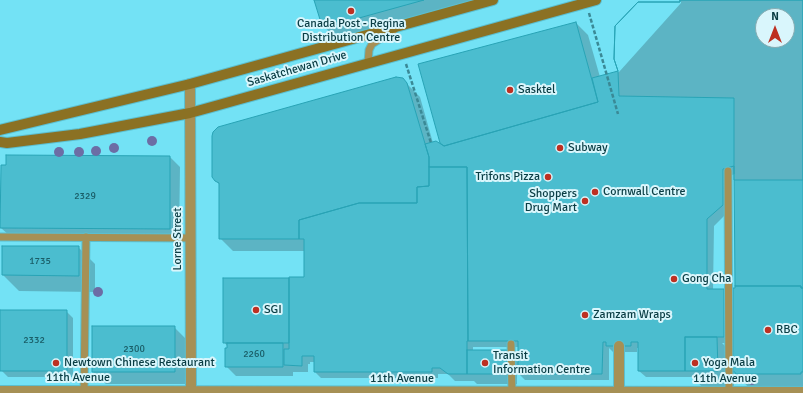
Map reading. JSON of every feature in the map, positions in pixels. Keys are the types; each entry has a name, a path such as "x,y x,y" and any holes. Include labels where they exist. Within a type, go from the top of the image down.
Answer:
{"main road":[{"name":"Saskatchewan Drive","path":"0,130 190,84 493,0"},
{"name":"Saskatchewan Drive","path":"0,142 80,134 190,113 591,1"}],"street":[{"name":"Lorne Street","path":"190,84 191,392"},
{"path":"618,346 619,393"},
{"name":"11th Avenue","path":"0,391 619,393 803,392"}],"lane":[{"path":"368,63 369,50 372,44 399,26"},
{"path":"726,392 728,171"},
{"path":"84,392 86,237"},
{"path":"0,238 191,238"},
{"path":"512,344 512,392"}],"path":[{"path":"591,1 618,114"},
{"path":"402,54 431,143"}],"building":[{"name":"Canada Post - Regina Distribution Centre","path":"314,0 424,0 341,23 339,21 322,26"},
{"name":"Cornwall Centre","path":"680,0 803,0 803,288 801,288 801,286 735,286 734,166 723,169 723,205 707,219 707,289 724,289 724,337 685,337 685,371 638,371 638,342 631,342 631,346 606,346 606,342 603,342 602,374 518,374 518,341 468,341 467,167 429,167 429,157 425,144 436,141 444,146 598,102 592,78 618,71 614,59 615,26 638,2 680,2"},
{"path":"680,0 803,0 803,180 734,180 734,98 619,96 618,71 614,59 615,26 638,2 680,2"},
{"name":"Sasktel","path":"576,22 598,102 444,146 440,143 418,64"},
{"path":"396,77 403,78 407,83 429,157 429,186 417,187 417,203 359,203 299,220 299,239 219,239 219,183 212,177 212,136 213,132 218,127"},
{"path":"6,155 170,156 170,229 0,228 1,165 6,165"},
{"path":"429,167 467,167 467,374 448,374 440,368 432,368 432,372 314,372 314,356 302,356 302,366 284,365 284,349 289,349 289,277 304,277 304,239 299,239 299,220 359,203 417,203 417,187 429,186"},
{"path":"2,246 79,246 79,276 2,275"},
{"name":"SGI","path":"223,278 289,278 289,343 223,343"},
{"name":"RBC","path":"735,286 801,286 801,288 803,288 803,372 801,372 801,374 735,374 735,372 733,372 733,288 735,288"},
{"path":"0,310 67,310 67,371 0,371"},
{"path":"92,326 175,326 175,372 92,372"},
{"path":"685,337 717,337 718,371 685,371"},
{"name":"SGI","path":"227,343 283,343 283,367 225,367 225,348 227,348"},
{"path":"467,350 507,350 507,374 467,374"}],"place":[{"name":"Canada Post - Regina Distribution Centre","path":"351,11"},
{"name":"Sasktel","path":"510,90"},
{"name":"Subway","path":"560,148"},
{"name":"Trifons Pizza","path":"548,177"},
{"name":"Cornwall Centre","path":"595,192"},
{"name":"Shoppers Drug Mart","path":"585,201"},
{"name":"Gong Cha","path":"674,279"},
{"name":"SGI","path":"256,310"},
{"name":"Zamzam Wraps","path":"585,315"},
{"name":"RBC","path":"768,330"},
{"name":"Newtown Chinese Restaurant","path":"56,363"},
{"name":"Transit Information Centre","path":"485,363"},
{"name":"Yoga Mala","path":"695,363"}]}
